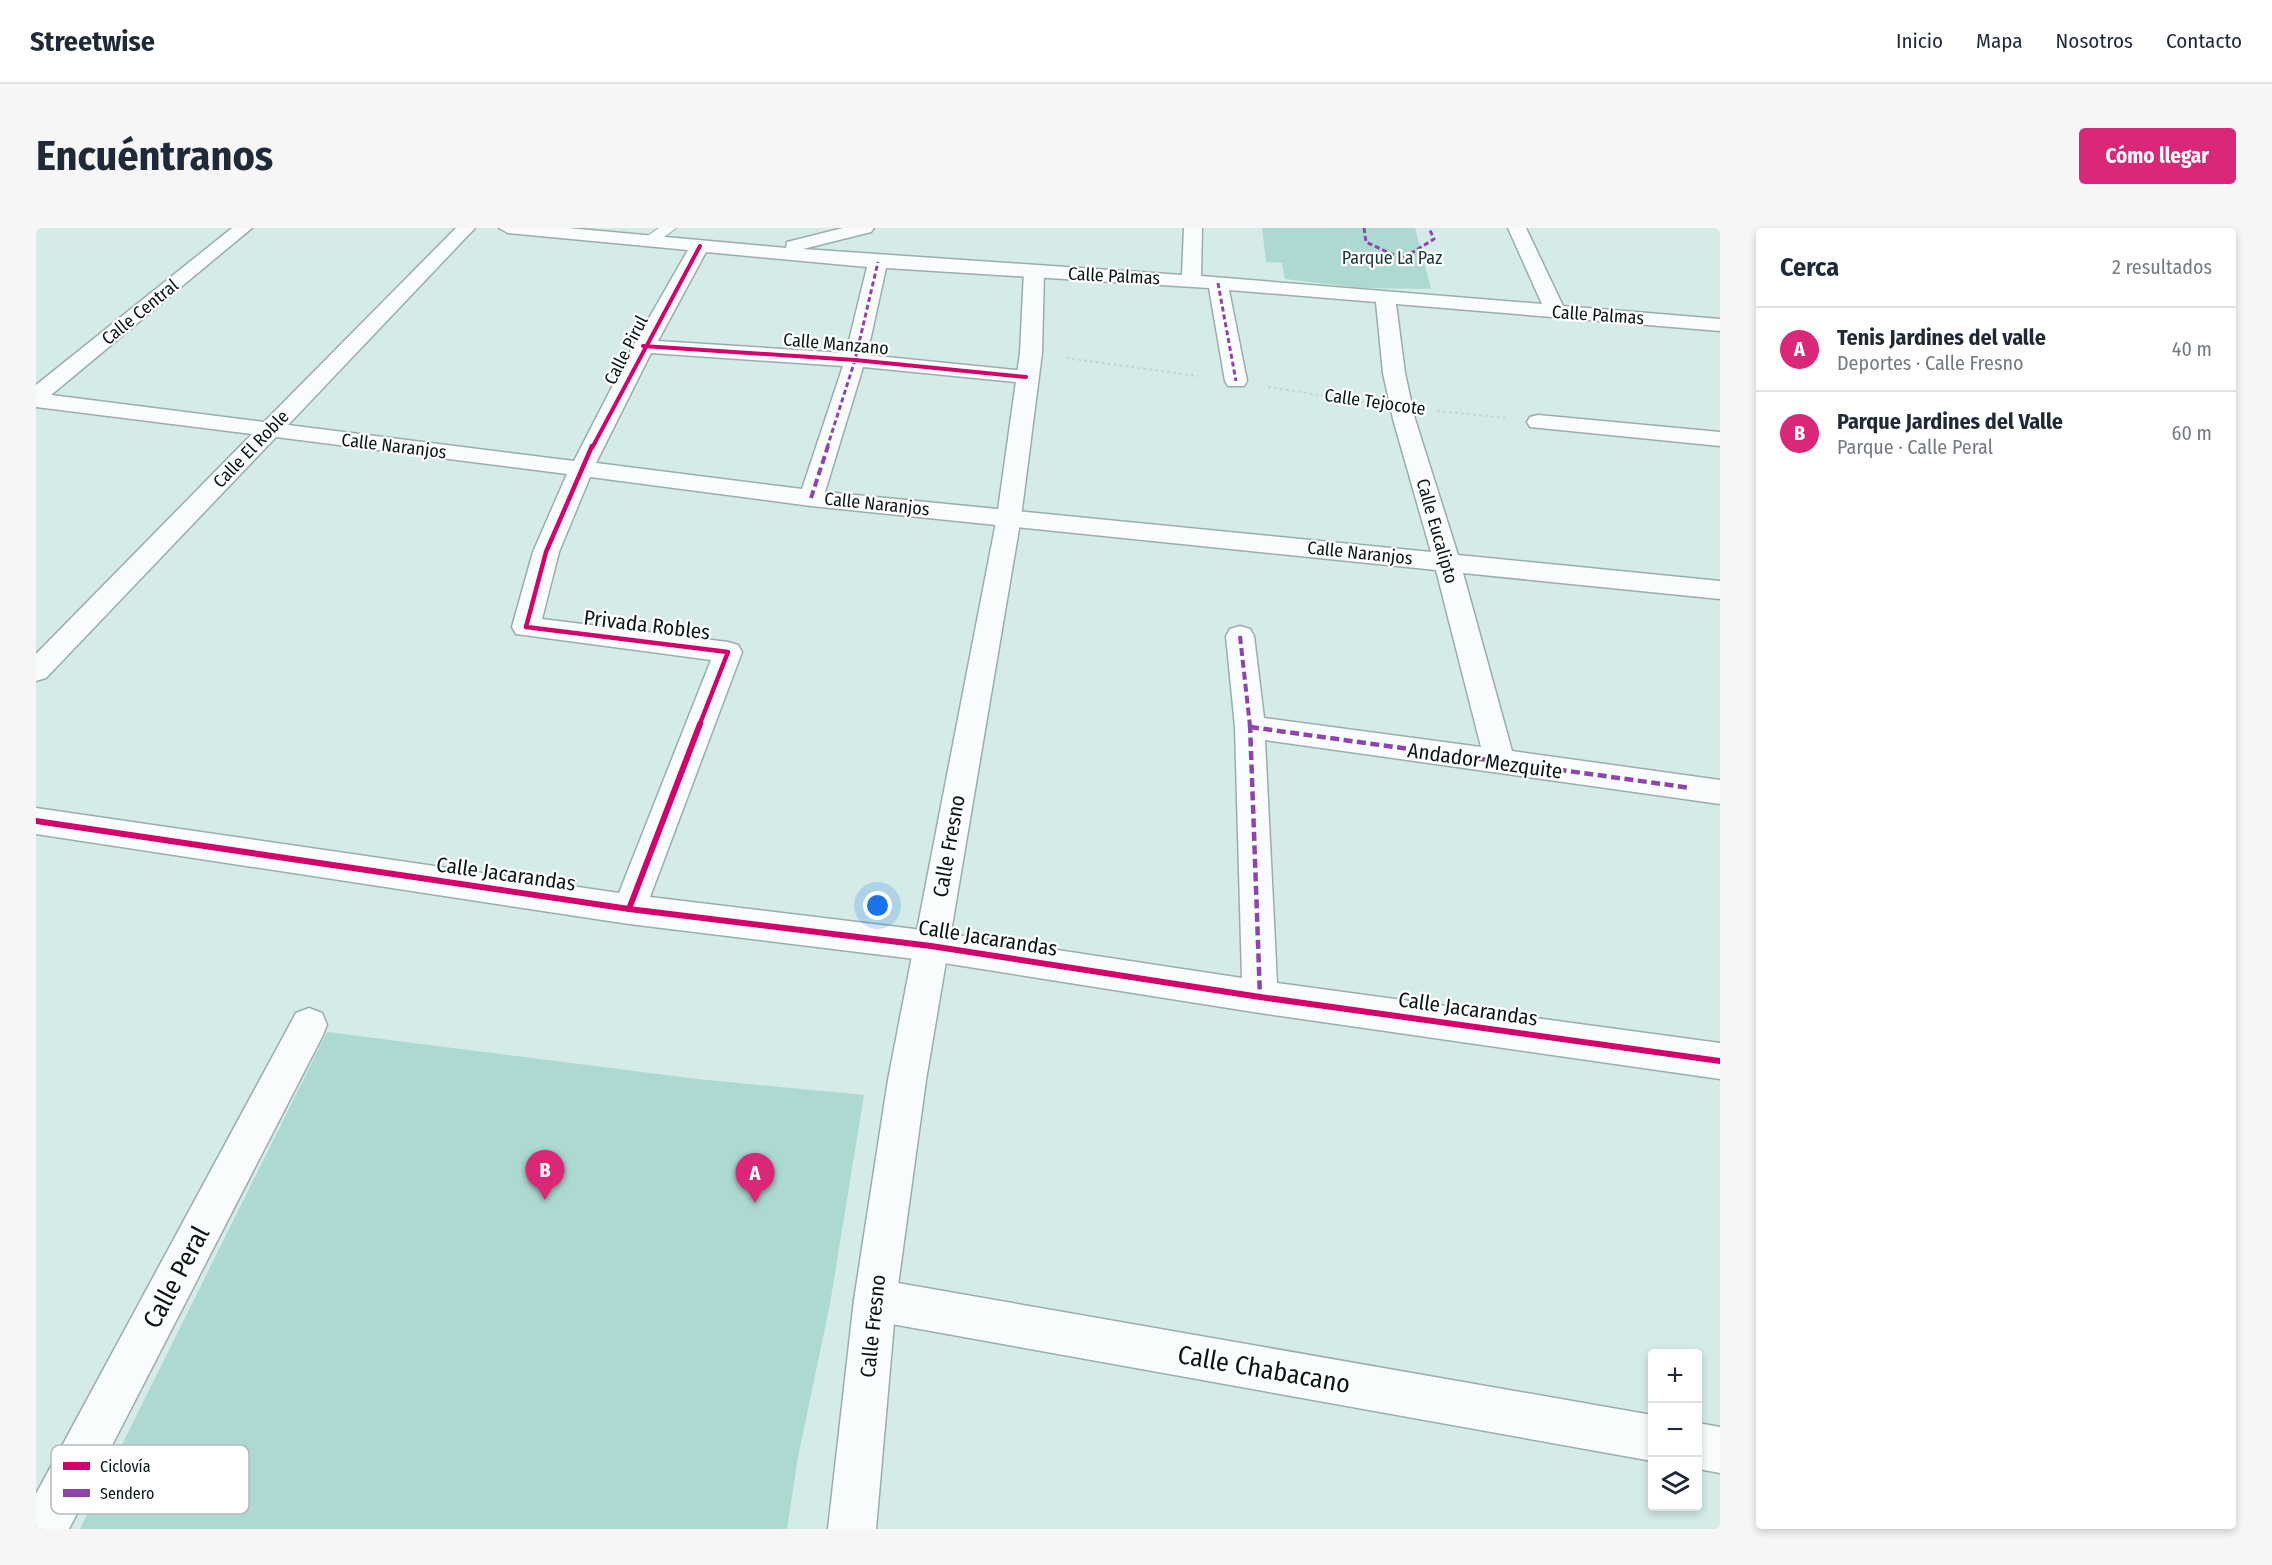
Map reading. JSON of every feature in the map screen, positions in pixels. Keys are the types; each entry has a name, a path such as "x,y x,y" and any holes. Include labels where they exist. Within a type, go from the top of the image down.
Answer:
{"street":[{"name":"Calle Central","path":"36,398 243,228"},
{"name":"Calle El Roble","path":"36,670 466,228"},
{"name":"Calle Palmas","path":"508,228 878,262 1191,280 1720,325"},
{"path":"763,252 865,228"},
{"path":"1191,280 1193,228"},
{"path":"1517,228 1556,312"},
{"name":"Calle Pirul","path":"582,470 643,345 700,246"},
{"path":"810,498 855,360 878,262"},
{"name":"Calle Fresno","path":"852,1529 875,1300 907,1080 1009,517 1029,365 1034,271"},
{"path":"1218,284 1236,381"},
{"name":"Calle Eucalipto","path":"1385,297 1394,373 1402,407 1447,562 1500,763"},
{"name":"Calle Manzano","path":"643,345 855,360 1029,365"},
{"name":"Calle Naranjos","path":"36,398 268,431 810,498 1720,590"},
{"path":"1538,422 1720,439"},
{"name":"Privada Robles","path":"582,470 546,554 526,627 728,652 629,909"},
{"path":"1240,636 1250,727 1260,997"},
{"name":"Andador Mezquite","path":"1250,727 1706,790"},
{"name":"Calle Jacarandas","path":"36,821 629,909 931,946 1260,997 1720,1061"},
{"name":"Calle Peral","path":"87,1445 309,1025"},
{"name":"Calle Chabacano","path":"875,1300 1648,1437"},
{"path":"1702,1447 1720,1450"},
{"name":"Calle Peral","path":"43,1529 51,1514"}],"lane":[{"path":"651,240 669,228"}],"green space":[{"name":"Parque La Paz","path":"1262,228 1415,228 1431,289 1361,288 1285,279 1282,263 1266,262"},
{"path":"327,1032 697,1079 864,1095 830,1304 798,1457 787,1529 80,1529 87,1514 249,1514 249,1445 122,1445"}],"marked path":[{"path":"1364,228 1366,242 1402,259 1434,239 1429,228"},
{"path":"811,498 855,360 878,262"},
{"path":"1218,283 1236,381"},
{"path":"1240,636 1250,727 1260,997"},
{"path":"1250,727 1691,788"}],"cycle path":[{"path":"629,909 728,652 526,627 546,552 579,473 637,358 700,246"},
{"path":"643,346 855,360 1026,377"},
{"path":"36,821 629,909 931,946 1260,997 1720,1061"}],"place":[{"name":"Parque Jardines del Valle","path":"545,1200"},
{"name":"Tenis Jardines del valle","path":"755,1203"}]}
